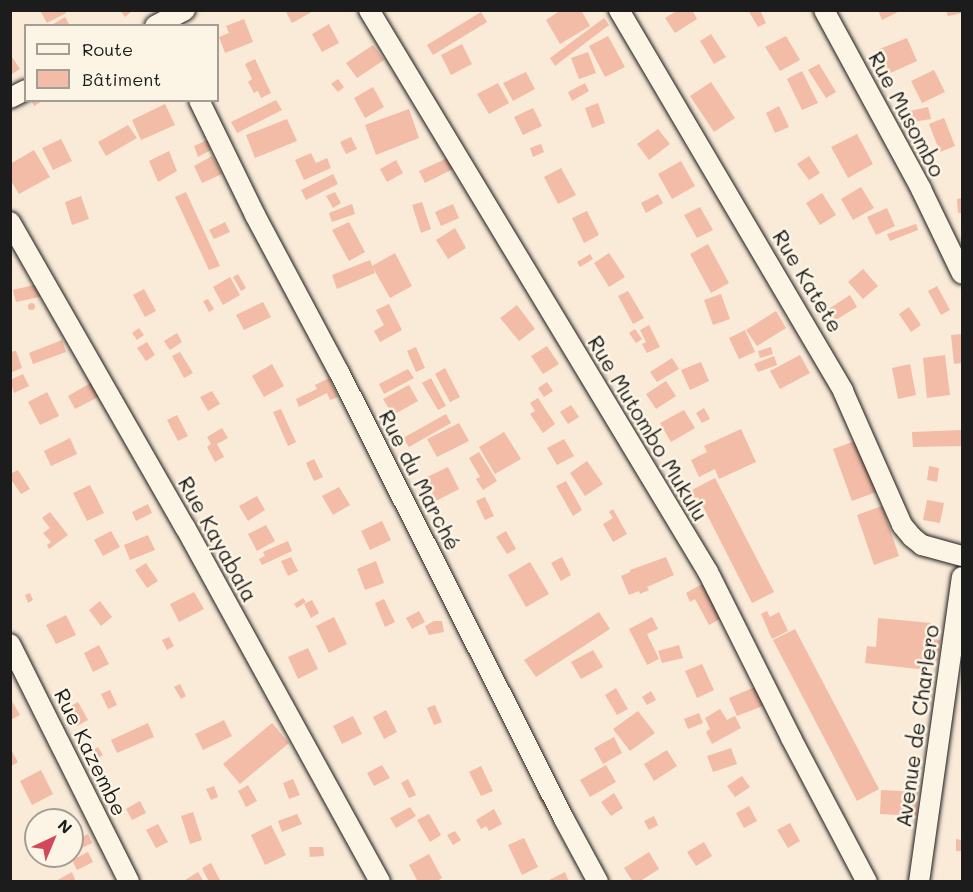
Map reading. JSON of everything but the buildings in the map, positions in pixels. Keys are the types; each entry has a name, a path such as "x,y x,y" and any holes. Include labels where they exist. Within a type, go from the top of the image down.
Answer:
{"street":[{"path":"157,21 185,10"},
{"name":"Rue Mutombo Mukulu","path":"369,10 708,572 790,738 867,882"},
{"name":"Rue Katete","path":"620,10 843,391 902,525 912,537 922,544 963,556"},
{"name":"Rue Musombo","path":"824,10 921,189 963,274"},
{"path":"10,98 24,91"},
{"name":"Rue du Marché","path":"200,102 255,215 339,372 598,882"},
{"name":"Rue Kayabala","path":"10,222 185,527 381,882"},
{"name":"Avenue de Charlero","path":"919,882 963,577"},
{"name":"Rue Kazembe","path":"10,644 129,882"}]}
